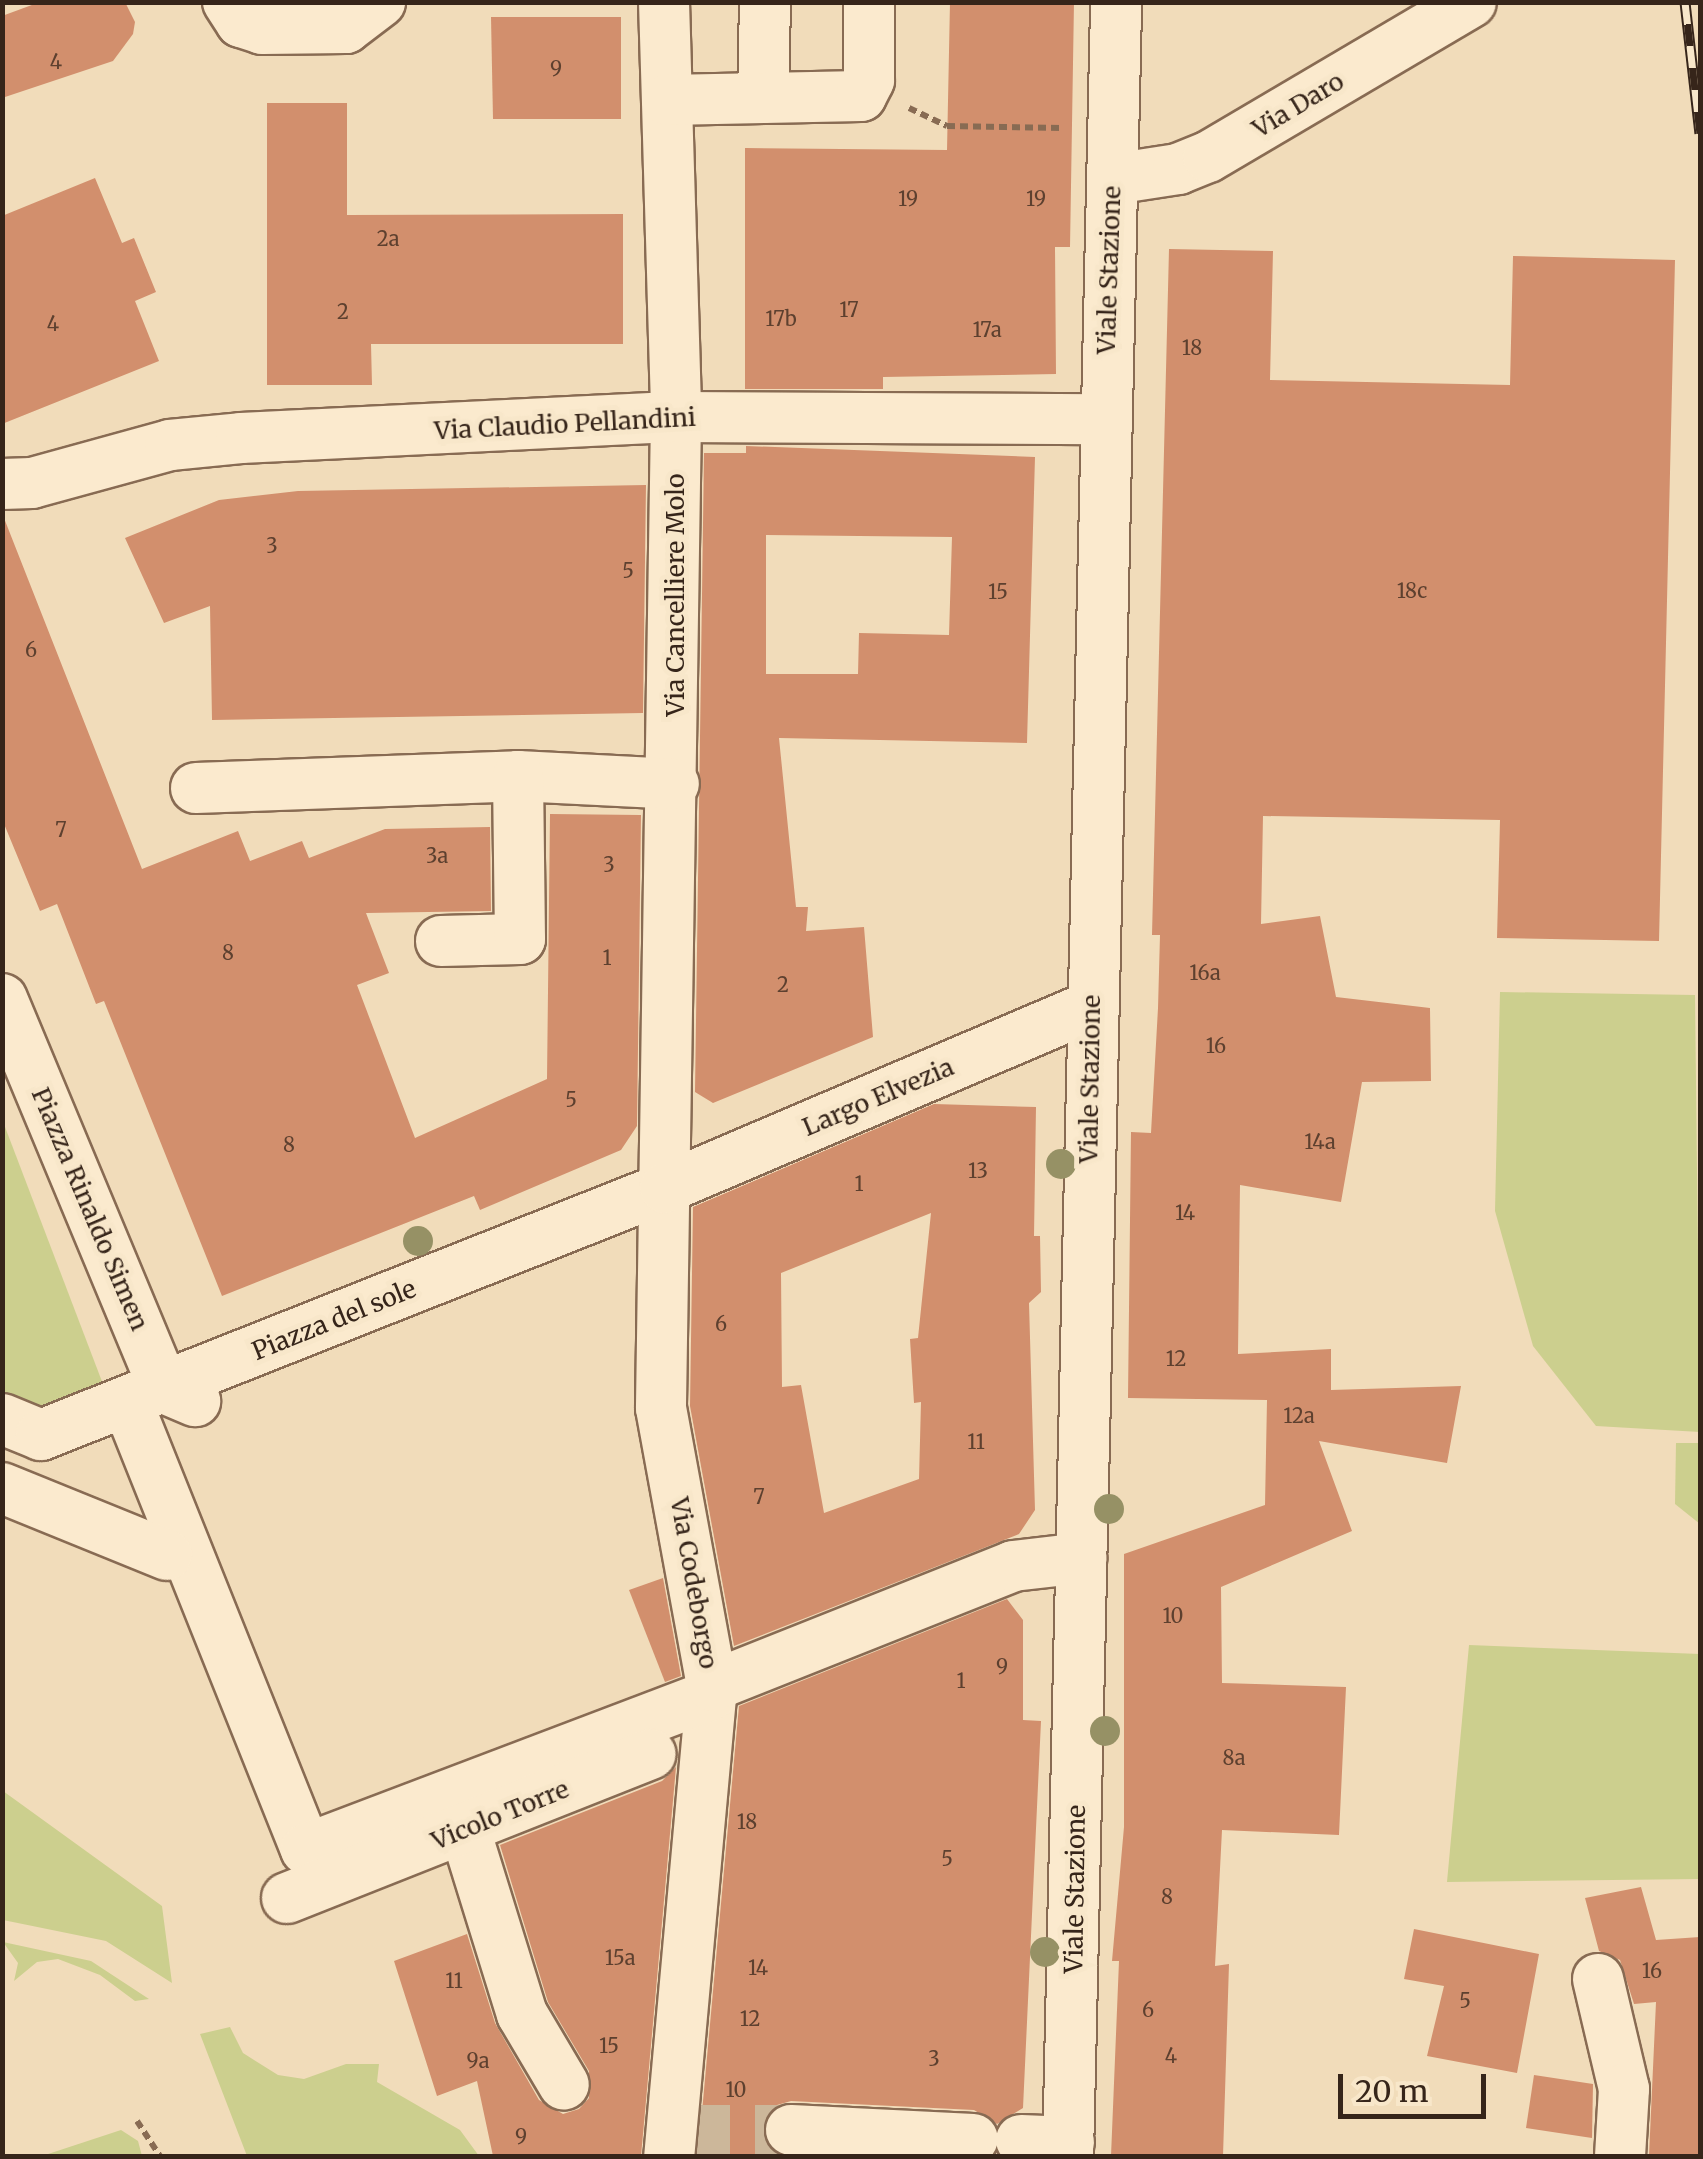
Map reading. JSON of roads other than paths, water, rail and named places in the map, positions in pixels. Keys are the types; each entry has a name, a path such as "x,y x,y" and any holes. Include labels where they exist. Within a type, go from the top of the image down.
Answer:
{"street":[{"path":"228,2 251,28 300,16 346,28 380,2"},
{"name":"Via Cancelliere Molo","path":"664,2 676,417 674,784 665,1188"},
{"path":"763,98 765,2"},
{"path":"667,100 854,98 868,88 869,2"},
{"name":"Viale Stazione","path":"1033,2144 1082,1558 1116,2"},
{"name":"Via Daro","path":"1113,179 1178,169 1208,157 1471,2"},
{"name":"Via Claudio Pellandini","path":"12,492 124,454 241,438 676,417 1104,418"},
{"path":"441,942 520,939 518,776"},
{"path":"196,788 518,776 674,784"},
{"name":"Piazza Rinaldo Simen","path":"2,999 162,1397 306,1849 712,1703"},
{"name":"Largo Elvezia","path":"665,1188 1092,1006"},
{"name":"Piazza del sole","path":"2,1419 41,1435 162,1397 665,1188"},
{"name":"Via Codeborgo","path":"665,1188 661,1408 712,1703 680,1989 674,2138"},
{"path":"2,1488 167,1555"},
{"name":"Vicolo Torre","path":"287,1898 465,1830 712,1703 1013,1566 1082,1558"},
{"path":"465,1830 522,2014 564,2085"},
{"path":"1598,1979 1624,2089 1620,2156"},
{"path":"791,2130 1033,2144"}],"tunnel":[{"path":"680,2130 791,2130"}],"railway":[{"path":"1685,2 1700,133"}]}
